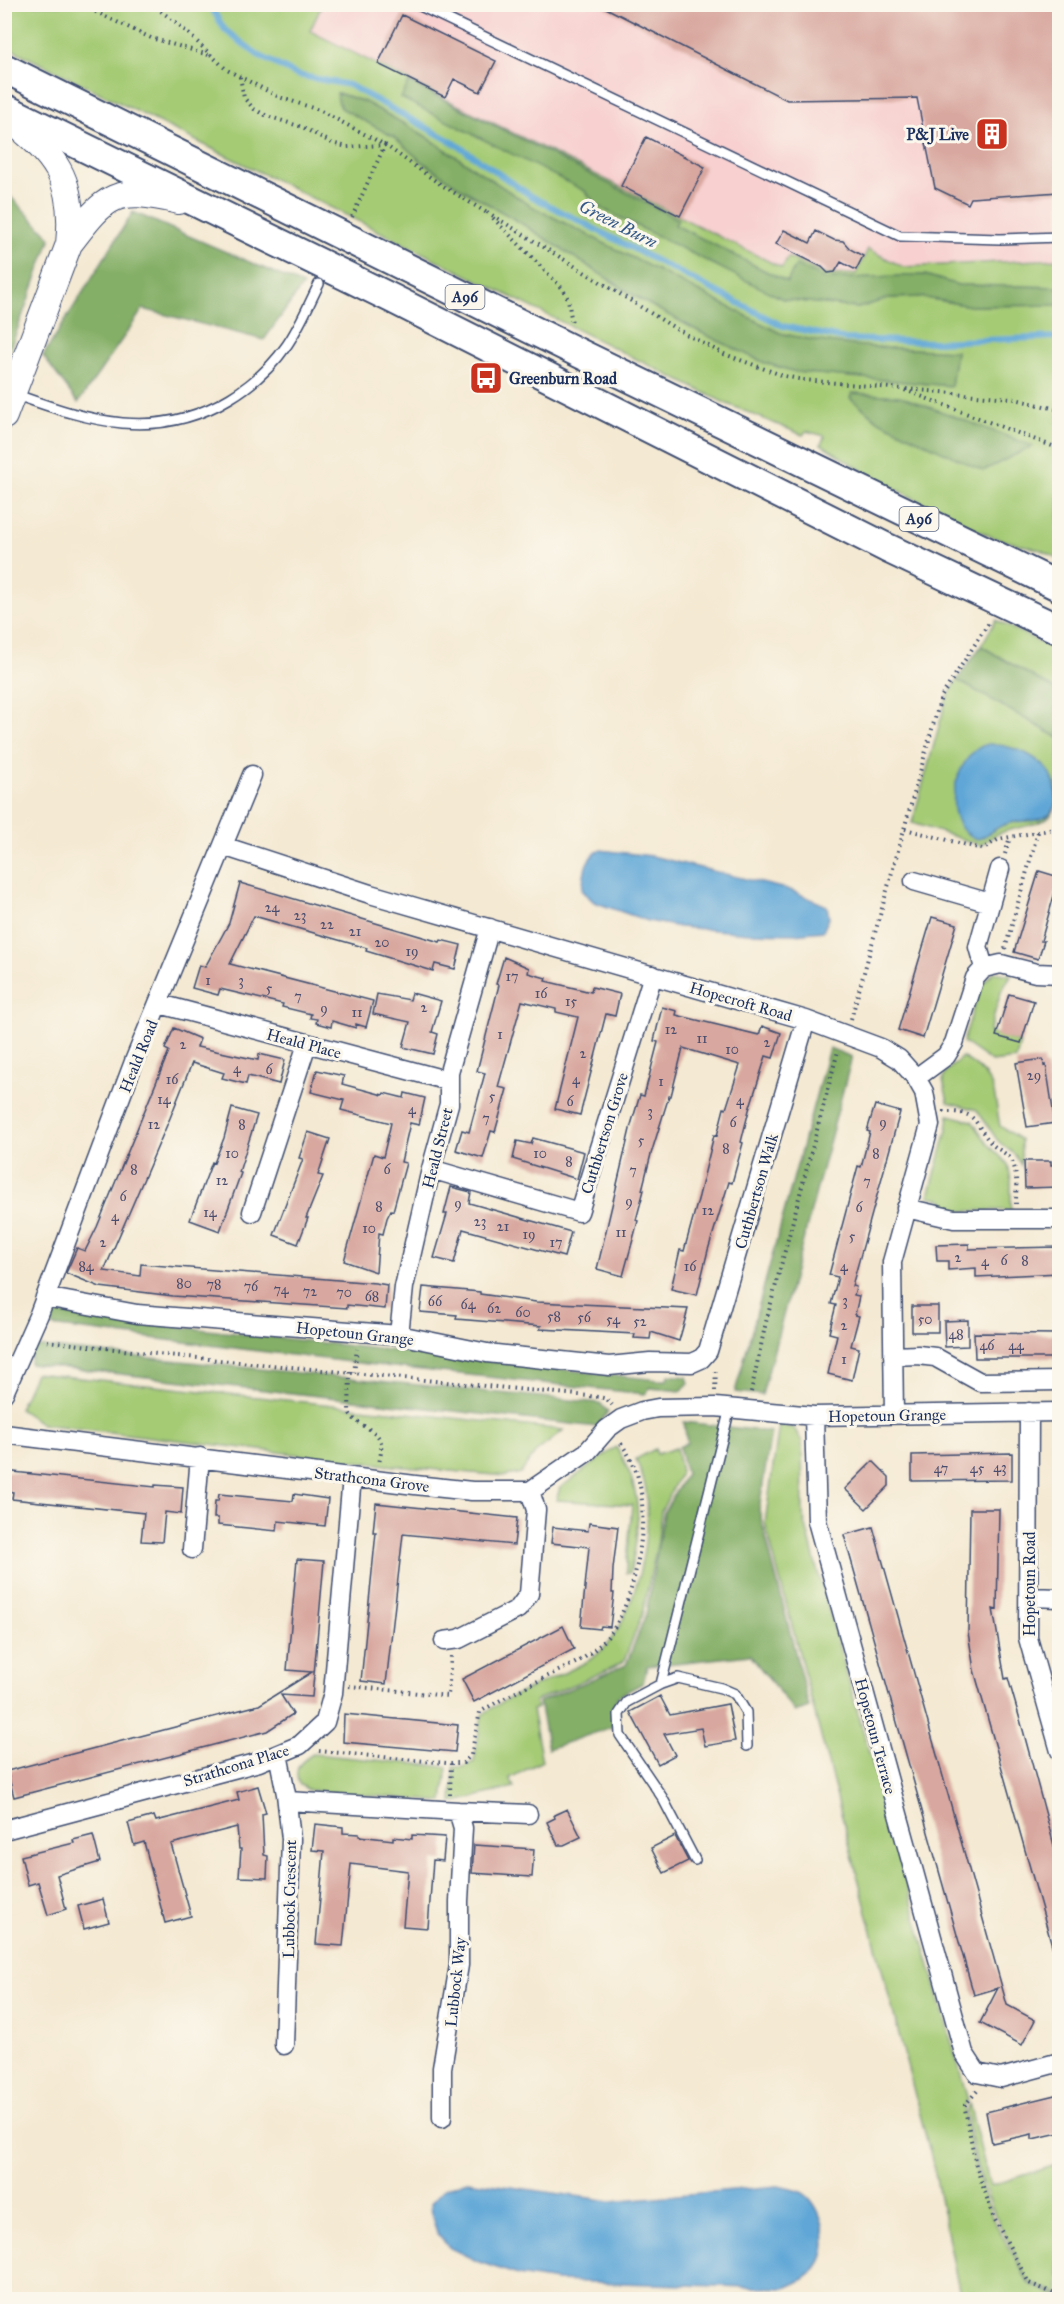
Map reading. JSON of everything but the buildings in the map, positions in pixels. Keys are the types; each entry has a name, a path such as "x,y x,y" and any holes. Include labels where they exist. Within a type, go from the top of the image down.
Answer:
{"main road":[{"name":"A96","path":"4,68 579,353 1059,587"},
{"name":"A96","path":"4,108 211,209 887,548 1059,630"}],"street":[{"path":"4,114 34,139 59,169 66,188 69,244"},
{"path":"9,405 69,244 92,214 106,201 123,195 146,193 211,209"},
{"name":"Heald Road","path":"4,1393 29,1339 129,1074 160,1004 252,775"},
{"name":"Hopecroft Road","path":"223,846 370,894 806,1020 847,1028 899,1059 916,1078 924,1092 929,1112 927,1137 892,1262 894,1415"},
{"path":"1000,869 978,954 992,966 1059,974"},
{"path":"914,881 990,903"},
{"name":"Heald Street","path":"399,1335 404,1287 431,1169 449,1104 448,1072 490,928"},
{"path":"916,1078 946,1056 954,1043 975,978 992,966"},
{"name":"Cuthbertson Grove","path":"431,1169 579,1212 652,975"},
{"name":"Heald Place","path":"160,1004 449,1081"},
{"name":"Cuthbertson Walk","path":"701,1359 708,1350 806,1020"},
{"path":"252,1212 276,1163 307,1044"},
{"path":"906,1208 954,1219 1059,1218"},
{"name":"Hopetoun Grange","path":"45,1297 137,1314 399,1335 487,1353 609,1366 650,1362 692,1363 701,1359"},
{"path":"893,1356 935,1357 980,1382 1059,1381"},
{"path":"448,1640 459,1639 518,1609 529,1594 536,1510 530,1491 587,1452 606,1429 621,1419 658,1408 730,1409"},
{"name":"Hopetoun Grange","path":"730,1409 814,1416 1059,1412"},
{"name":"Hopetoun Road","path":"1029,1412 1028,1638 1059,1751"},
{"name":"Hopetoun Terrace","path":"814,1416 817,1521 964,2053 977,2073 989,2077"},
{"name":"Strathcona Grove","path":"4,1434 472,1491 530,1491"},
{"path":"192,1549 200,1457"},
{"name":"Strathcona Place","path":"4,1830 259,1762 300,1745 325,1722 333,1685 352,1477"},
{"path":"1029,1597 1059,1598"},
{"name":"Lubbock Crescent","path":"278,1754 291,1839 284,2045"},
{"path":"287,1801 528,1814"},
{"name":"Lubbock Way","path":"442,2118 442,2068 459,1965 459,1901 463,1828 458,1810"},
{"path":"989,2077 1001,2078 1059,2062"}],"lane":[{"path":"416,4 900,237 1000,239 1059,237"},
{"path":"9,405 65,412 115,423 142,425 170,422 202,412 244,389 262,375 287,346 319,284"},
{"path":"661,1684 730,1409"},
{"path":"695,1860 662,1797 620,1735 619,1714 627,1702 661,1684 678,1678 721,1688 735,1694 746,1712 747,1746"}],"path":[{"path":"79,4 151,38 213,57"},
{"path":"151,4 177,23 227,70 279,97 319,110 386,145 437,182 678,330 724,354 784,376 804,380 1011,398 1059,410"},
{"path":"240,77 244,98 254,109 267,116 302,127 332,143 347,147 386,145"},
{"path":"351,217 386,145"},
{"path":"487,212 563,289 568,299 572,320 571,331"},
{"path":"902,389 1059,449"},
{"path":"730,1409 766,1322 941,697 994,614"},
{"path":"905,829 982,849 999,839 1059,828"},
{"path":"992,966 1038,832"},
{"path":"929,1112 954,1112 975,1118 991,1143 1010,1158 1016,1174 1016,1220"},
{"path":"29,1339 599,1397 607,1399 630,1430 617,1438 639,1479 643,1504 641,1535 634,1576 614,1628 603,1642 586,1657 480,1712 471,1755 463,1763 319,1751 312,1748 306,1739"},
{"path":"350,1372 349,1412 351,1417 379,1437 381,1443 378,1479"},
{"path":"333,1685 448,1696 448,1640"},
{"path":"450,1786 451,1763"},
{"path":"989,2077 964,2109 976,2166 993,2216 1029,2283 1059,2296"}],"shaded area":[{"path":"269,5 1059,5 1059,287 787,282 307,32"}],"green space":[{"path":"4,5 322,5 310,31 782,268 788,257 826,275 856,274 868,249 903,267 1059,259 1059,287 958,285 925,275 825,279 796,266 787,282 675,225 678,219 409,83 585,191 597,206 783,299 858,308 890,298 920,297 971,306 1059,305 1059,559 1041,550 992,537 973,528 872,477 821,444 825,436 806,431 803,435 725,403 5,46","holes":["338,93 365,102 422,134 531,206 780,333 824,342 956,351 951,386 796,372 765,363 702,333 641,300 521,223 464,190 420,160 394,137 341,108"]},
{"path":"409,82 678,219 675,225 787,282 796,265 825,279 925,275 958,285 1059,287 1059,305 971,306 920,297 890,298 858,308 783,299 597,206 585,191 401,98"},
{"path":"337,93 365,102 422,134 531,206 780,333 824,342 956,351 951,386 796,372 765,363 702,333 641,300 521,223 464,190 420,160 394,137 341,108"},
{"path":"6,192 51,238 5,363 4,196"},
{"path":"133,212 303,285 264,340 143,309 78,403 43,356"},
{"path":"852,393 900,396 1033,446 983,471 879,421 850,398"},
{"path":"996,620 1059,652 1059,692 981,646"},
{"path":"981,646 1059,692 1059,738 957,680"},
{"path":"957,680 1059,738 1059,783 1057,784 1058,799 1055,810 1041,822 1000,833 980,845 912,823 946,701"},
{"path":"994,972 1011,975 1001,992 989,1032 1020,1043 1016,1059 992,1062 963,1042 981,985"},
{"path":"829,1048 852,1057 762,1395 735,1392"},
{"path":"962,1057 988,1078 994,1094 1000,1126 1021,1140 1021,1165 1015,1155 998,1141 977,1110 948,1102 943,1080 946,1072"},
{"path":"949,1115 972,1121 988,1144 1008,1164 1011,1180 1011,1210 955,1211 942,1209 944,1200 929,1196"},
{"path":"55,1313 658,1380 667,1380 668,1375 687,1377 689,1383 681,1391 650,1388 645,1394 375,1365 51,1326"},
{"path":"31,1346 600,1403 608,1412 597,1427 30,1364"},
{"path":"35,1373 564,1430 535,1453 521,1473 506,1476 395,1466 42,1424 19,1409"},
{"path":"684,1422 771,1432 759,1510 809,1707 795,1712 750,1655 647,1666 643,1683 617,1697 612,1727 548,1749 539,1702 626,1665 646,1614 664,1512 686,1474 679,1447 687,1443"},
{"path":"779,1425 794,1428 802,1442 803,1514 968,2100 963,2109 975,2167 992,2217 1029,2284 1059,2299 961,2299 933,2164 765,1523"},
{"path":"616,1447 631,1477 637,1508 638,1523 630,1573 626,1573 632,1505 556,1500 560,1488"},
{"path":"676,1448 681,1472 661,1512 658,1541 642,1615 624,1661 535,1701 537,1708 532,1710 542,1761 510,1778 514,1787 452,1803 454,1767 463,1767 474,1762 482,1715 506,1700 588,1661 604,1648 617,1630 636,1584 646,1534 646,1490 636,1459 655,1449 657,1454"},
{"path":"313,1754 447,1767 443,1802 309,1790 299,1784 297,1770 304,1760"},
{"path":"969,2103 990,2186 1059,2164 1059,2178 1054,2180 1059,2209 1059,2295 1029,2282 995,2215 977,2166 966,2110"}],"water":[{"path":"989,744 1024,752 1044,766 1055,785 1056,804 1046,817 1006,824 978,839 965,832 957,820 954,806 955,790 959,774 967,760 977,749"},
{"path":"600,850 652,856 790,890 827,906 829,918 823,931 794,934 680,927 648,921 594,902 582,890 588,862"},
{"path":"467,2181 611,2201 778,2186 801,2192 808,2197 823,2225 825,2246 816,2269 799,2282 785,2288 556,2281 518,2275 479,2262 450,2248 438,2235 432,2217 431,2203 444,2189"}],"waterway":[{"name":"Green Burn","path":"209,4 225,30 258,55 297,75 349,85 456,144 531,196 783,326 845,339 933,342 1060,337"}],"place":[{"name":"P&J Live","path":"992,134"},
{"name":"Greenburn Road","path":"486,378"}]}
